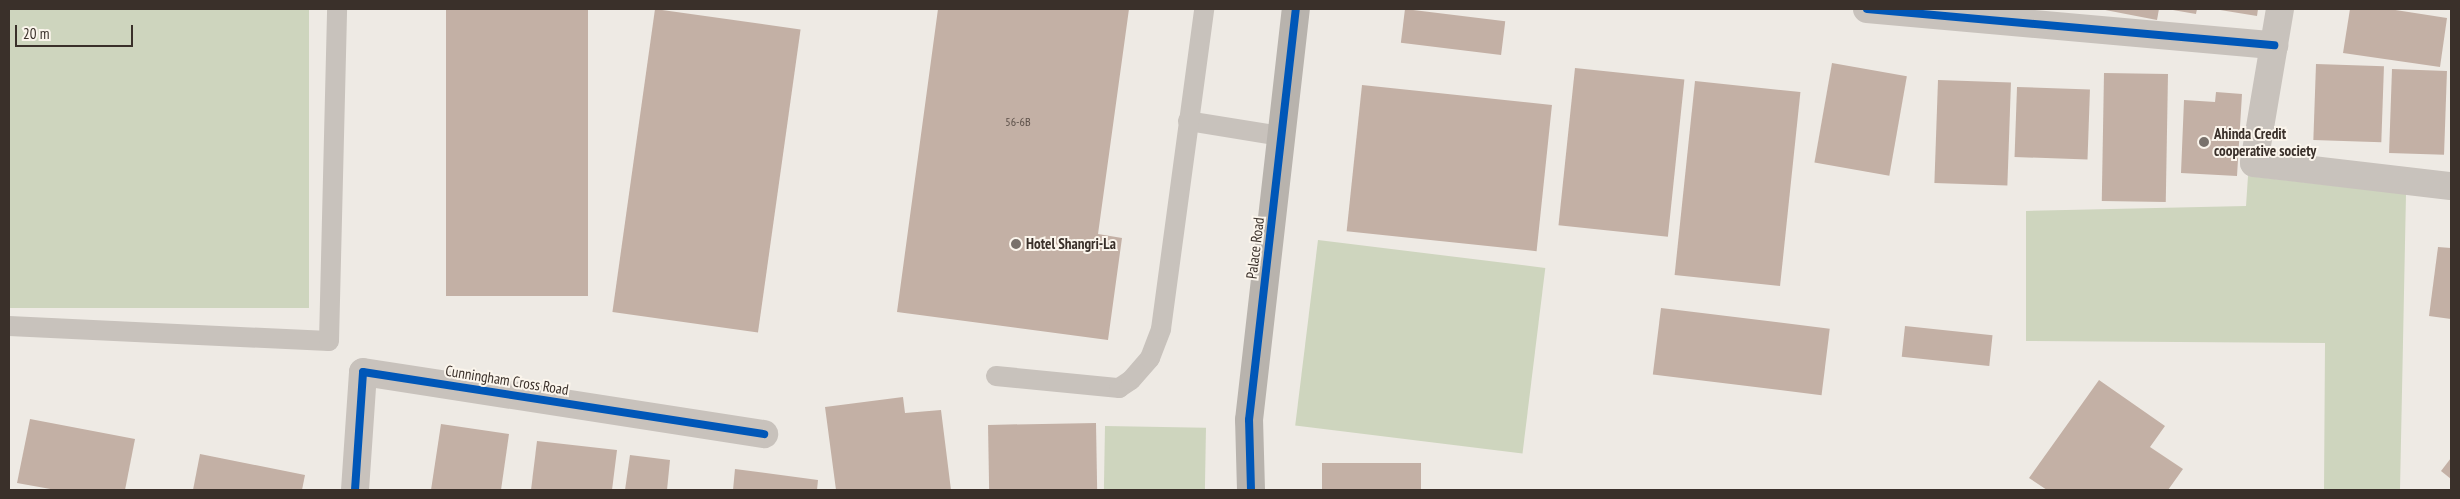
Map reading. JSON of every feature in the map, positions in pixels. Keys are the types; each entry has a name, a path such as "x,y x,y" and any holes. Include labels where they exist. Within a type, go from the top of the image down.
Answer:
{"street":[{"name":"Palace Road","path":"1251,490 1249,420 1296,9"},
{"path":"1867,9 2033,17 2274,45"},
{"path":"2280,9 2254,163 2451,186"},
{"name":"Cunningham Cross Road","path":"355,490 363,372 764,434"}],"lane":[{"path":"9,326 330,341 337,9"},
{"path":"996,376 1119,388 1131,380 1150,358 1161,329 1204,9"},
{"path":"1188,121 1282,136"}],"green space":[{"path":"9,9 309,9 309,308 9,308"},
{"path":"2248,176 2406,194 2400,490 2324,490 2325,343 2026,341 2026,211 2246,206"},
{"path":"1318,240 1545,268 1523,454 1295,426"},
{"path":"1105,426 1206,428 1205,490 1104,490"}],"building":[{"path":"446,9 588,9 588,296 446,296"},
{"path":"655,9 801,29 758,332 612,312"},
{"path":"938,9 1129,9 1098,234 1122,238 1108,340 897,312"},
{"path":"1405,9 1505,21 1501,55 1401,43"},
{"path":"2100,9 2159,9 2157,20"},
{"path":"2167,9 2197,9 2196,14"},
{"path":"2214,9 2258,9 2257,16"},
{"path":"2350,9 2389,9 2447,18 2440,67 2343,53"},
{"path":"1832,63 1907,76 1889,176 1814,162"},
{"path":"2316,64 2384,66 2381,142 2313,140"},
{"path":"1575,68 1684,79 1668,237 1558,225"},
{"path":"2392,69 2447,71 2444,155 2389,153"},
{"path":"2104,73 2168,74 2166,202 2102,201"},
{"path":"1938,80 2011,83 2007,185 1934,183"},
{"path":"1695,81 1800,92 1780,286 1675,275"},
{"path":"1362,85 1552,105 1537,251 1347,231"},
{"path":"2017,87 2090,90 2088,160 2015,157"},
{"path":"2216,92 2242,94 2237,176 2181,173 2184,100 2215,102"},
{"path":"2438,247 2451,248 2451,319 2429,316"},
{"path":"1661,308 1830,329 1822,395 1653,375"},
{"path":"1905,326 1993,335 1989,366 1902,357"},
{"path":"2099,380 2165,426 2150,447 2183,469 2168,490 2047,490 2029,478"},
{"path":"903,397 905,413 941,410 951,490 836,490 825,407"},
{"path":"30,419 135,439 125,490 56,490 17,483"},
{"path":"1096,423 1097,490 989,490 988,425"},
{"path":"441,424 509,434 501,490 431,490"},
{"path":"537,441 617,450 612,490 531,490"},
{"path":"200,454 305,475 302,490 193,490"},
{"path":"630,455 670,460 667,490 625,490"},
{"path":"2451,458 2451,479 2441,471"},
{"path":"1322,463 1421,463 1421,490 1322,490"},
{"path":"735,469 818,480 817,490 733,490"}],"cycle path":[{"path":"1251,490 1249,420 1296,9"},
{"path":"1867,9 2274,45"},
{"path":"355,490 363,372 764,434"}],"place":[{"name":"Ahinda Credit cooperative society","path":"2204,142"},
{"name":"Hotel Shangri-La","path":"1016,244"}]}
